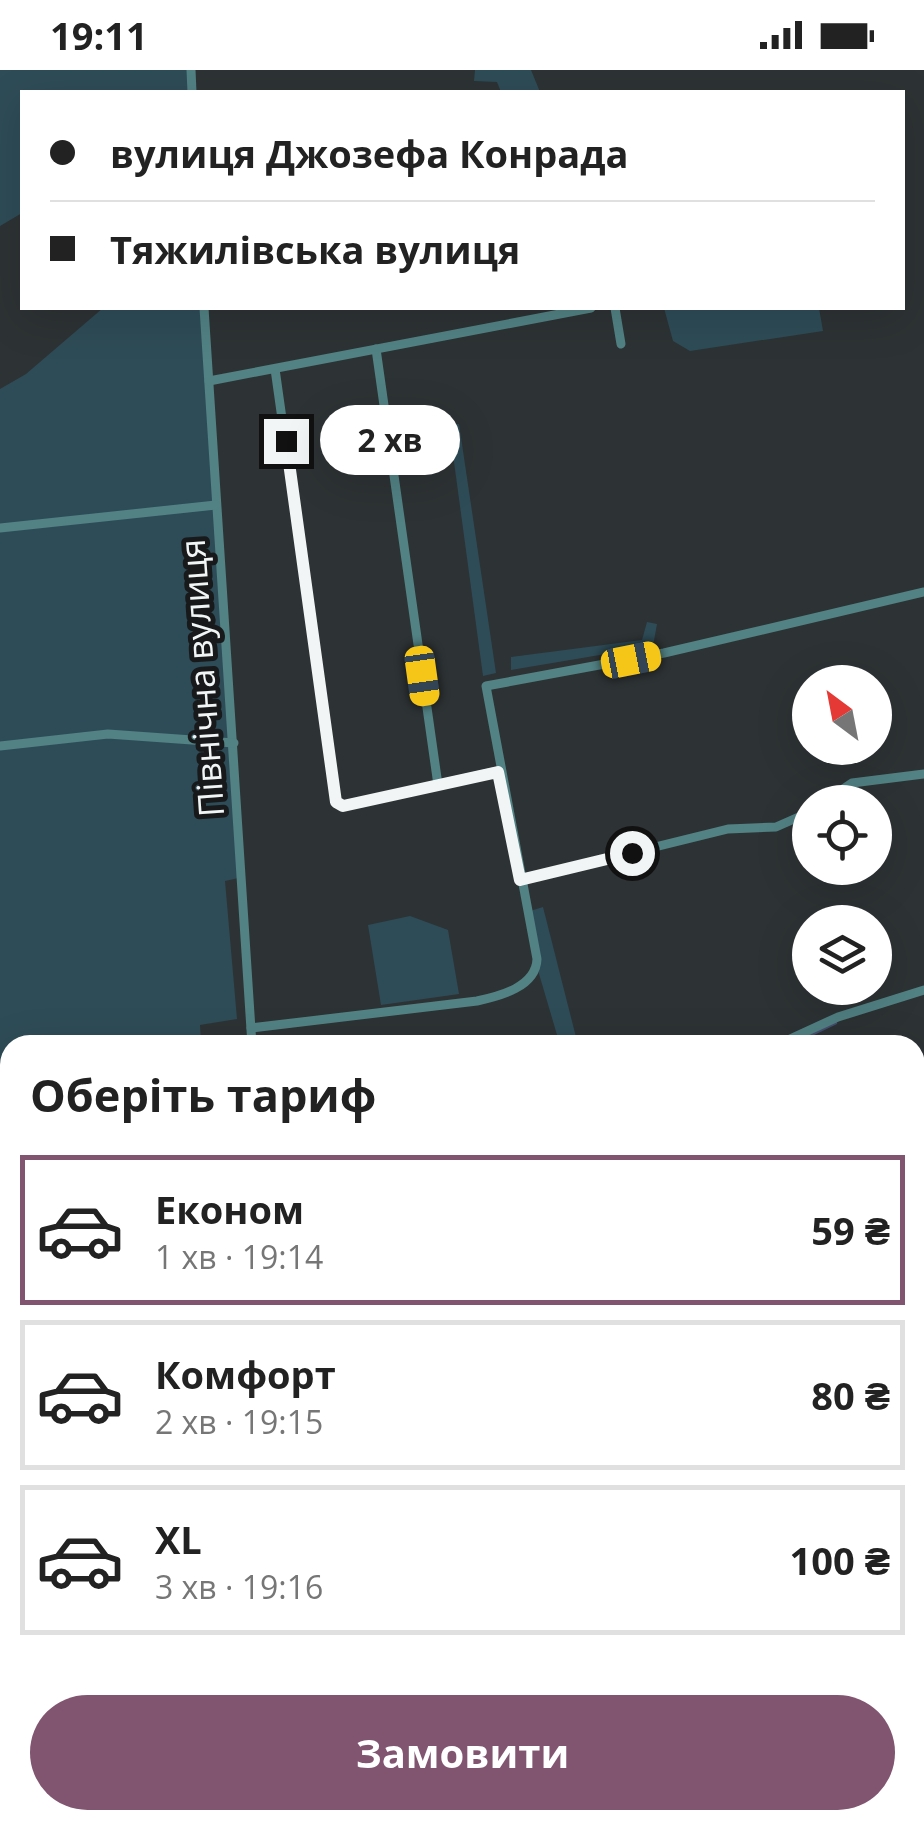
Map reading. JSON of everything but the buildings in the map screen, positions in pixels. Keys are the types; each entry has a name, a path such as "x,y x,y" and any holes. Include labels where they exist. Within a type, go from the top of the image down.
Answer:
{"street":[{"name":"Північна вулиця","path":"204,310 251,1035"},
{"path":"209,382 581,310"},
{"path":"615,310 621,344"},
{"path":"376,349 438,785"},
{"path":"275,369 336,802 343,806 498,772"},
{"path":"0,528 216,505"},
{"path":"251,1028 477,1001 521,984 537,967 498,772 486,686 664,654 924,592"},
{"path":"0,746 108,734 234,743"},
{"path":"849,785 924,774"},
{"path":"520,880 728,829 776,827 792,820"},
{"path":"799,1035 838,1017 924,990"}],"shaded area":[{"path":"0,70 191,70 192,90 20,90 20,214 0,226"},
{"path":"475,70 531,70 539,90 500,90 497,82 474,81"},
{"path":"101,310 204,310 243,877 225,881 237,1019 200,1025 201,1035 0,1035 0,389 26,374"},
{"path":"665,310 819,310 823,331 690,351 673,341"},
{"path":"459,424 496,673 483,676 449,425"},
{"path":"647,622 657,624 653,646 511,670 511,657 642,640"},
{"path":"543,907 575,1035 557,1035 537,967 527,912"},
{"path":"410,916 448,930 459,994 381,1005 368,925"}],"waterway":[{"path":"811,1035 836,1023"}],"route":[{"path":"286,441 336,802 343,806 498,772 520,880 632,853"}]}
